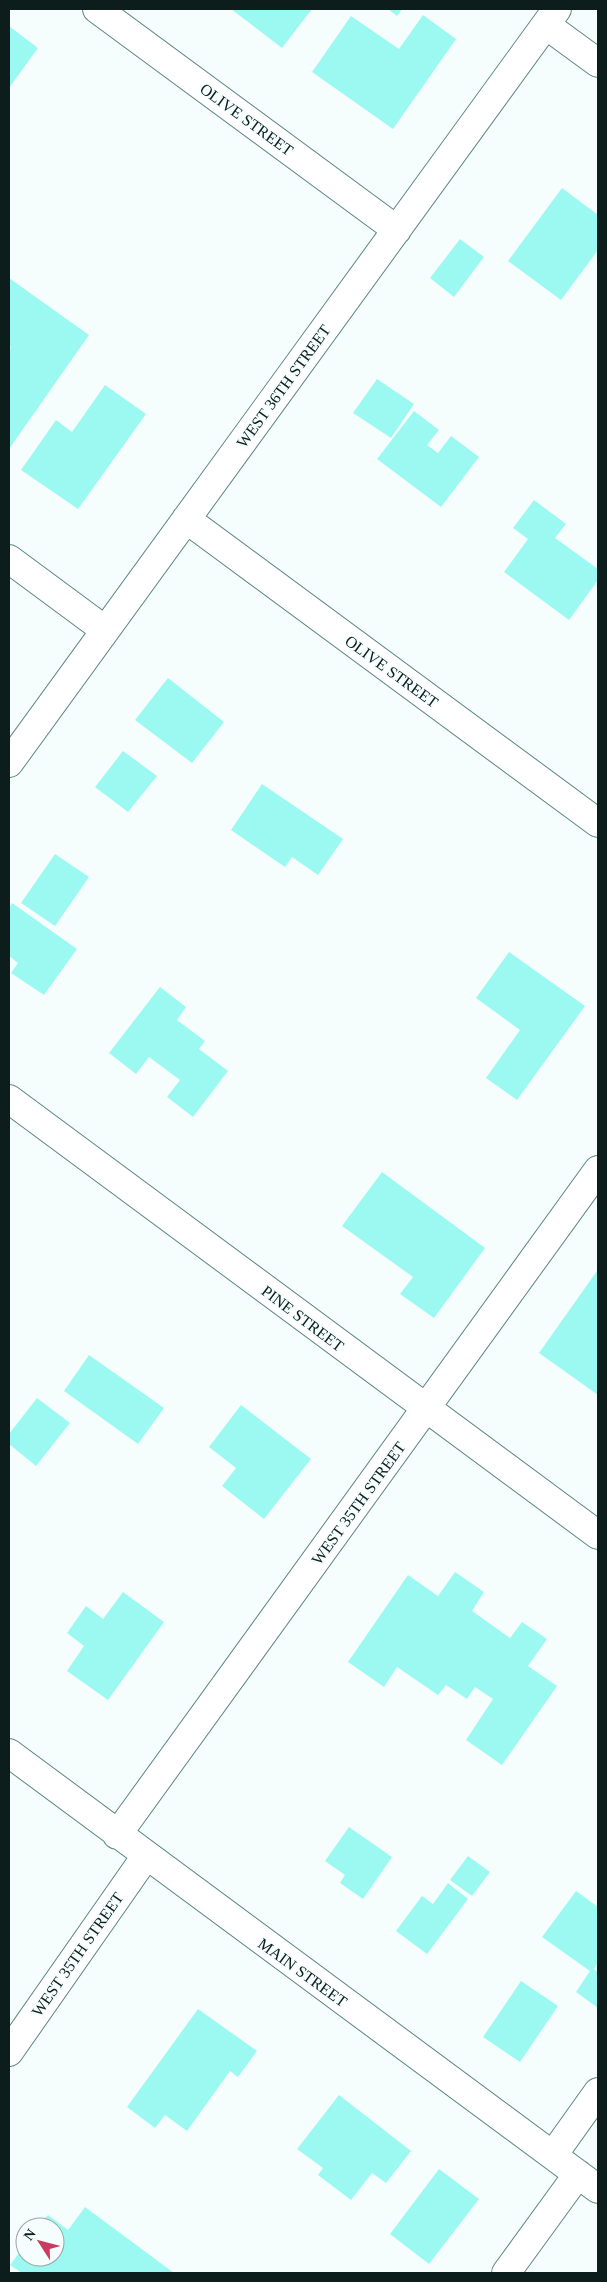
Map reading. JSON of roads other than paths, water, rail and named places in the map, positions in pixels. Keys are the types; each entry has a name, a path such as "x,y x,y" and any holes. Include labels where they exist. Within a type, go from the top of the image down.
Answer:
{"street":[{"name":"OLIVE STREET","path":"97,9 397,230"},
{"name":"WEST 36TH STREET","path":"9,764 551,17"},
{"path":"551,17 598,63"},
{"name":"OLIVE STREET","path":"186,519 598,823"},
{"path":"9,559 106,630"},
{"name":"PINE STREET","path":"9,1099 598,1535"},
{"name":"WEST 35TH STREET","path":"118,1835 598,1170"},
{"name":"MAIN STREET","path":"9,1753 588,2181"},
{"name":"WEST 35TH STREET","path":"9,2052 146,1856"},
{"path":"553,2155 598,2092"},
{"path":"506,2273 588,2181"}]}
